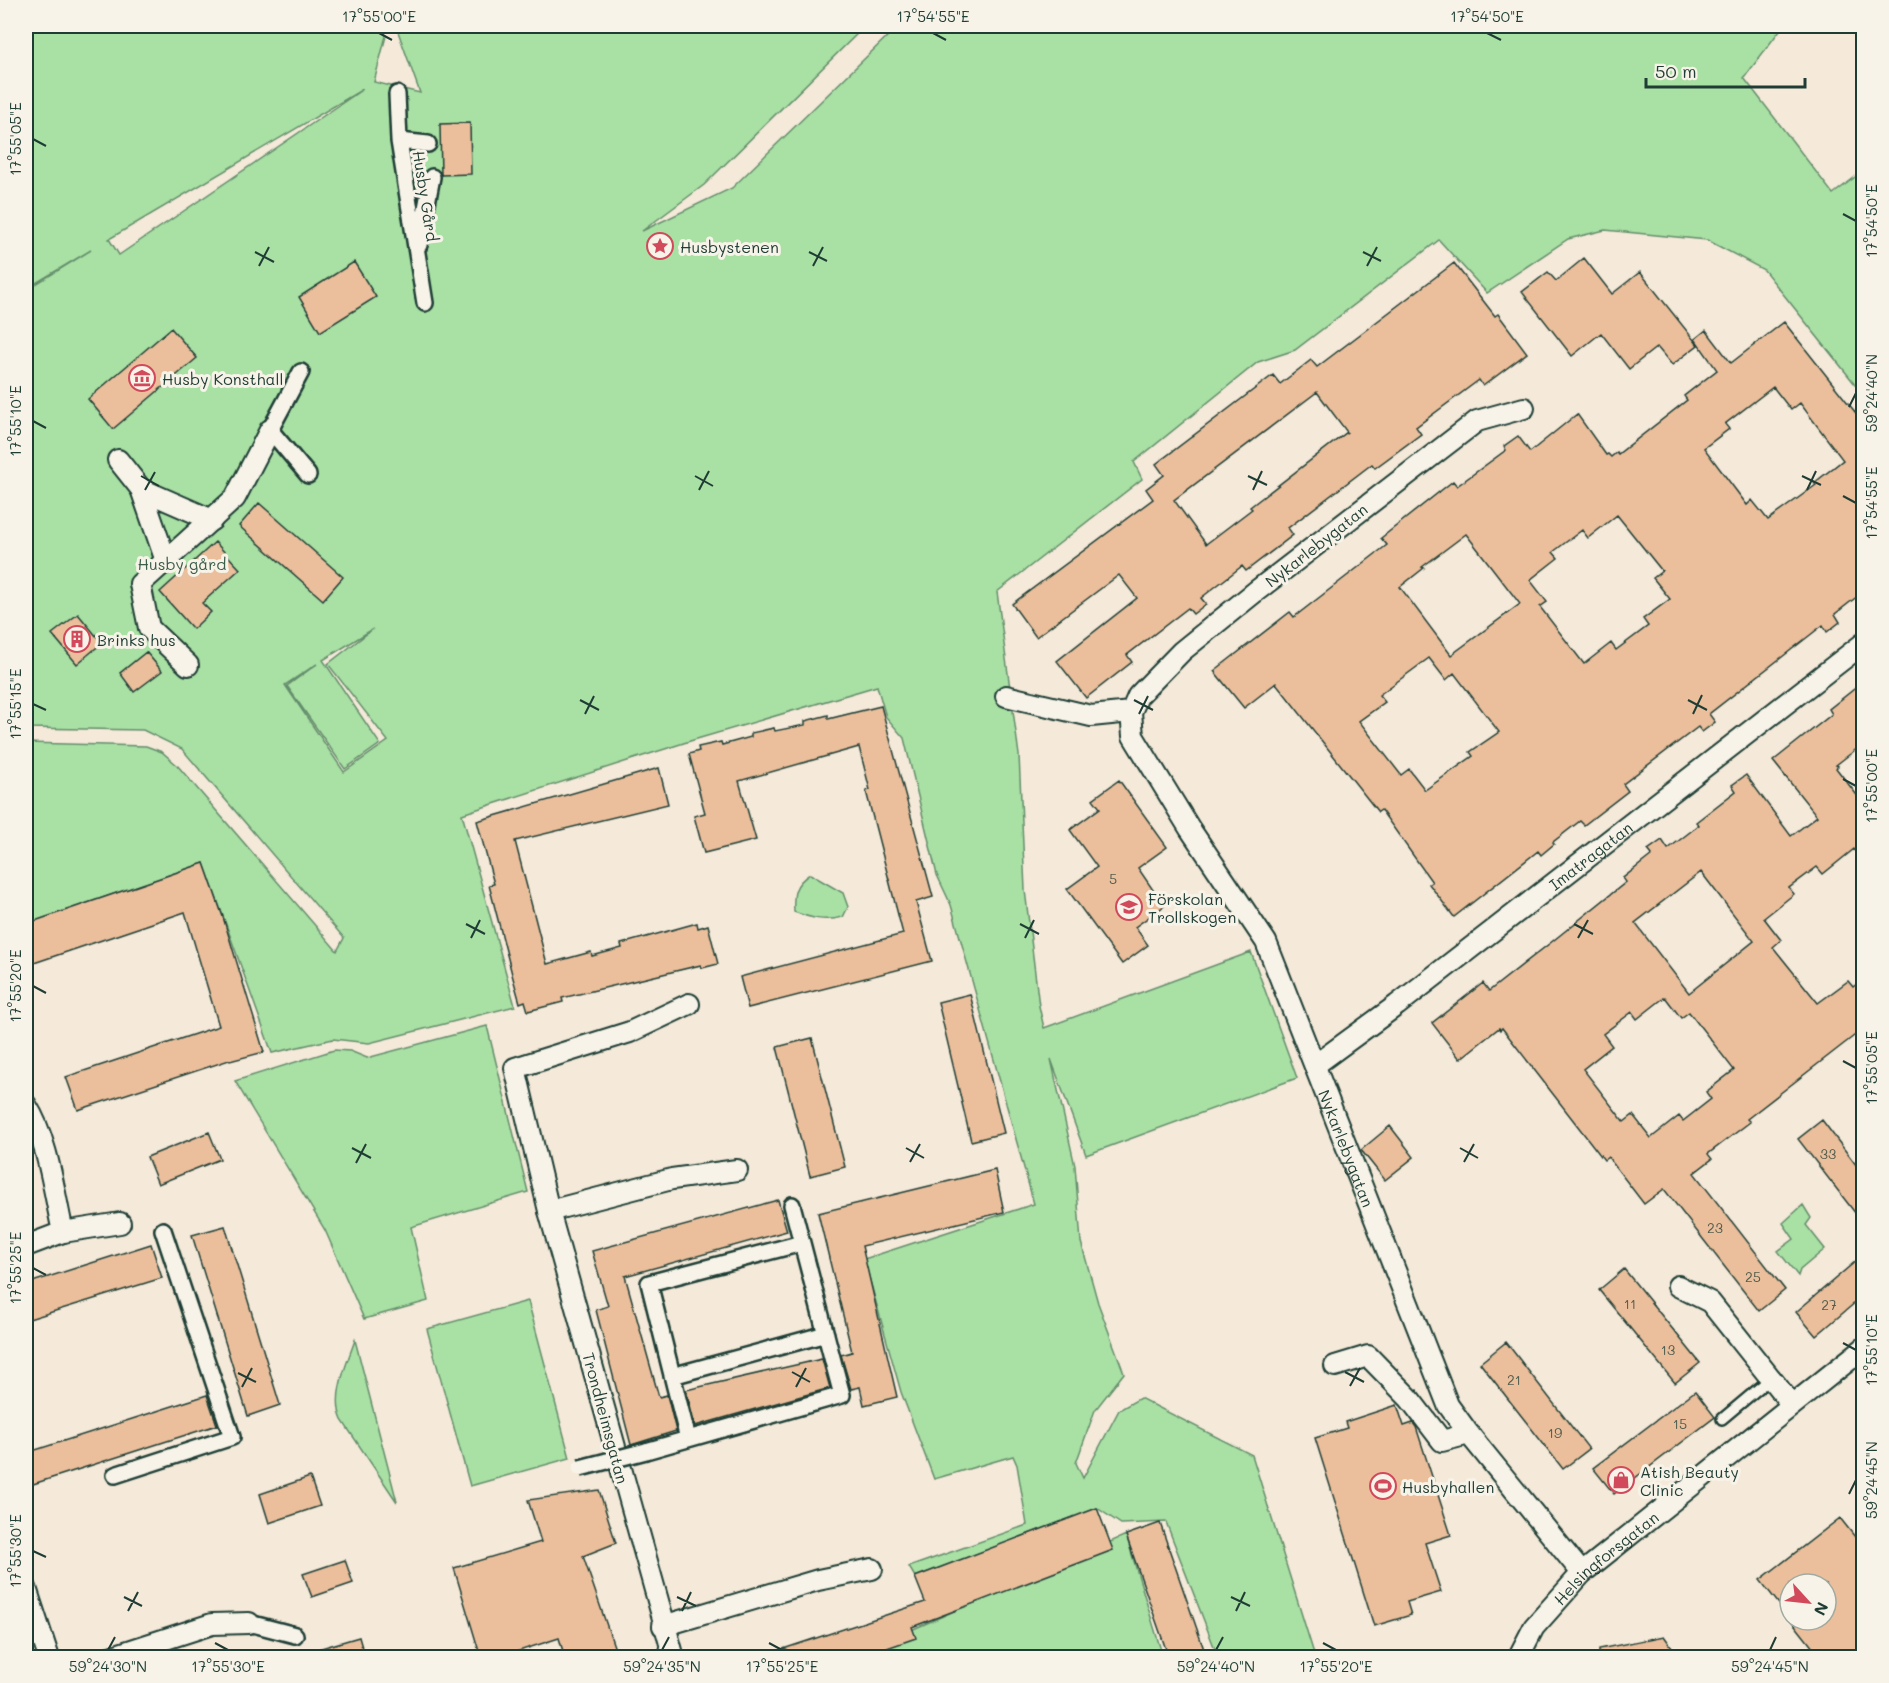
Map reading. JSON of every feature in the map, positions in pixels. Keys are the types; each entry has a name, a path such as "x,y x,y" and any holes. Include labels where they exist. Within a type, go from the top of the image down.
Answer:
{"street":[{"name":"Husby Gård","path":"396,94 399,141 425,303"},
{"path":"399,141 428,144"},
{"path":"417,254 432,177"},
{"path":"188,665 149,628 140,584 235,498 301,372"},
{"name":"Nykarlebygatan","path":"1524,408 1477,421 1247,598 1182,651 1138,696 1131,712 1133,736 1190,829 1266,942 1448,1405 1582,1573"},
{"path":"270,430 308,475"},
{"path":"118,460 141,489 166,561"},
{"path":"141,489 212,520"},
{"name":"Imatragatan","path":"1315,1065 1397,1005 1863,643"},
{"path":"1006,696 1091,716 1131,712"},
{"name":"Trondheimsgatan","path":"674,1658 663,1626 549,1211 515,1068 630,1032 689,1004"},
{"path":"26,1105 44,1148 63,1232"},
{"path":"549,1211 672,1179 737,1170"},
{"path":"579,1468 842,1395 792,1205"},
{"path":"26,1246 63,1232 120,1223"},
{"path":"115,1475 232,1437 164,1230"},
{"path":"688,1439 649,1283 802,1243"},
{"path":"1678,1286 1710,1302 1792,1405"},
{"path":"672,1376 826,1334"},
{"name":"Helsingforsgatan","path":"1518,1658 1534,1627 1582,1573 1863,1348"},
{"path":"1335,1366 1368,1356 1409,1398 1442,1441 1469,1434"},
{"path":"663,1626 818,1580 872,1569"},
{"path":"26,1587 49,1658"},
{"path":"107,1658 212,1624 249,1623 295,1635"}],"lane":[{"path":"1722,1419 1771,1378"}],"green space":[{"path":"26,26 383,26 386,36 374,82 420,93 396,26 872,26 864,27 704,185 642,231 732,188 898,26 1783,26 1744,78 1833,194 1863,171 1863,394 1764,270 1707,240 1605,230 1568,239 1487,293 1439,240 1295,350 1258,362 1134,462 1142,479 997,592 1019,755 1025,890 1039,1006 1044,1028 1251,952 1297,1078 1086,1155 1051,1059 1075,1166 1081,1242 1098,1303 1124,1373 1095,1410 1076,1463 1083,1478 1119,1410 1140,1398 1252,1455 1315,1657 1218,1657 1166,1522 1121,1524 1097,1508 915,1577 909,1567 1027,1525 1017,1465 1013,1456 934,1479 901,1392 864,1259 1034,1204 951,905 937,875 904,738 886,717 877,686 690,741 462,814 515,1006 369,1043 333,1039 272,1053 204,863 26,924 26,743 146,746 162,752 177,765 337,951 344,938 182,749 143,730 26,728 26,290 91,250 26,289","holes":["363,89 119,255 109,239","373,629 328,664 388,741 344,772 285,685 317,664 287,686 345,769 380,744 323,660"]},
{"path":"810,874 843,893 848,907 843,917 818,919 794,912 796,890"},
{"path":"487,1026 528,1192 411,1227 428,1301 364,1319 325,1230 235,1081 334,1050 350,1051 367,1058"},
{"path":"1803,1205 1811,1218 1806,1225 1825,1249 1800,1270 1798,1276 1778,1251 1794,1239 1783,1223"},
{"path":"528,1301 570,1458 470,1486 427,1329"},
{"path":"355,1340 397,1502 342,1420 339,1410 341,1380"},
{"path":"1126,1535 1163,1657 848,1658"}],"building":[{"path":"470,123 471,174 441,175 440,124"},
{"path":"1584,258 1612,294 1640,272 1698,345 1672,365 1657,347 1629,369 1601,333 1572,356 1522,292 1548,272 1556,281"},
{"path":"354,262 376,297 320,332 299,297"},
{"path":"1454,263 1495,316 1498,314 1527,353 1483,386 1479,380 1416,427 1421,434 1375,468 1372,464 1288,528 1293,535 1246,571 1242,566 1201,598 1206,604 1193,614 1188,608 1127,655 1132,662 1086,698 1057,661 1137,598 1119,575 1036,637 1012,604 1153,499 1146,489 1164,475 1156,464 1273,375 1280,384 1311,360 1317,367","holes":["1317,392 1347,432 1206,544 1174,500"]},
{"path":"1784,322 1863,422 1863,592 1835,614 1840,622 1827,632 1823,625 1709,714 1715,722 1702,732 1698,727 1623,784 1628,791 1584,825 1580,821 1553,842 1554,844 1541,855 1538,851 1454,917 1429,884 1432,882 1381,810 1378,812 1276,683 1244,708 1214,671 1290,612 1294,617 1387,545 1381,538 1453,481 1457,486 1506,450 1504,446 1518,436 1530,452 1577,414 1606,455 1611,457 1617,452 1618,454 1687,400 1684,396 1717,370 1695,339 1706,330 1731,363","holes":["1773,387 1791,410 1800,403 1843,460 1814,483 1816,485 1768,520 1752,500 1747,505 1704,448 1729,429 1725,424","1617,515 1662,571 1653,578 1670,599 1643,619 1648,626 1616,650 1611,643 1584,664 1540,607 1547,602 1530,580 1558,558 1553,552 1582,530 1588,538","1466,534 1520,604 1451,655 1400,587 1424,568 1422,567","1429,658 1446,680 1454,673 1499,732 1470,752 1473,756 1425,790 1409,769 1401,775 1359,721 1385,702 1379,695"]},
{"name":"Husby Konsthall","path":"171,328 197,358 113,429 88,399"},
{"path":"259,503 343,577 323,600 239,526"},
{"name":"Husby gård","path":"215,542 240,569 202,603 211,612 193,629 160,592"},
{"name":"Brinks hus","path":"78,614 102,643 77,664 52,634"},
{"path":"146,652 162,671 134,692 120,673"},
{"path":"1863,682 1863,744 1836,765 1838,766 1836,768 1863,803 1863,861 1854,849 1823,874 1817,867 1789,888 1794,894 1764,918 1781,940 1773,947 1818,1003 1848,981 1853,987 1863,979 1863,1029 1747,1119 1750,1122 1708,1154 1712,1159 1694,1173 1785,1290 1759,1311 1664,1189 1644,1204 1608,1157 1604,1160 1502,1028 1460,1059 1432,1023 1483,983 1489,991 1554,940 1626,882 1623,878 1652,855 1648,850 1662,840 1668,849 1699,825 1696,822 1736,791 1732,785 1746,775 1791,836 1817,816 1773,761 1832,714 1829,709","holes":["1701,872 1754,941 1689,993 1635,923","1665,997 1681,1018 1689,1012 1734,1070 1706,1092 1711,1099 1683,1121 1679,1116 1651,1138 1633,1115 1624,1122 1583,1069 1612,1046 1603,1034 1632,1012 1637,1019"]},
{"path":"881,706 933,897 916,902 932,961 748,1008 740,977 903,934 866,791 870,790 859,747 739,781 756,840 704,853 694,816 705,813 689,754 699,751 698,747 721,742 722,745 751,737 751,733 805,725 805,721 828,715 828,719"},
{"path":"659,768 668,804 515,841 547,964 591,952 592,956 622,948 621,944 697,923 698,928 708,925 718,964 702,968 701,965 562,998 563,1002 528,1011 525,1001 520,1003 513,978 489,885 494,884 477,821"},
{"name":"Förskolan Trollskogen","path":"1119,780 1167,847 1138,868 1164,906 1135,927 1148,945 1122,964 1067,889 1097,867 1070,830 1100,808 1093,799"},
{"path":"204,863 264,1052 229,1060 78,1110 66,1077 219,1026 185,912 31,964 26,948 26,924"},
{"path":"970,994 1004,1133 971,1141 938,1002"},
{"path":"812,1038 845,1167 810,1176 777,1047"},
{"path":"1822,1120 1863,1174 1863,1223 1798,1139"},
{"path":"1390,1126 1414,1157 1385,1180 1361,1150"},
{"path":"209,1132 220,1159 158,1184 147,1157"},
{"path":"995,1170 1004,1212 862,1246 897,1397 864,1405 860,1387 851,1389 841,1355 852,1352 818,1213"},
{"path":"778,1200 787,1231 625,1276 659,1397 667,1395 676,1431 631,1445 596,1310 608,1306 592,1251"},
{"path":"225,1226 280,1405 248,1416 192,1235"},
{"path":"151,1244 162,1278 26,1320 26,1284"},
{"path":"1863,1255 1863,1296 1816,1336 1796,1312"},
{"path":"1624,1269 1700,1363 1675,1383 1599,1290"},
{"path":"1506,1342 1589,1449 1563,1469 1480,1363"},
{"path":"822,1359 830,1388 695,1426 686,1390"},
{"path":"1695,1391 1715,1417 1614,1494 1593,1468"},
{"path":"207,1395 217,1425 30,1485 26,1473 26,1453"},
{"name":"Husbyhallen","path":"1397,1405 1404,1426 1413,1423 1416,1427 1451,1535 1425,1543 1441,1592 1407,1602 1411,1615 1374,1626 1315,1438 1347,1428 1345,1422"},
{"path":"310,1477 320,1506 269,1523 260,1494"},
{"path":"599,1490 616,1543 583,1556 618,1658 565,1658 559,1638 497,1658 481,1658 454,1568 541,1542 528,1500"},
{"path":"1097,1508 1113,1550 912,1627 916,1638 858,1658 769,1658 768,1654 925,1602 915,1577"},
{"path":"1840,1518 1863,1547 1863,1658 1821,1658 1800,1632 1838,1632 1838,1572 1778,1572 1778,1603 1760,1580"},
{"path":"1160,1523 1207,1658 1169,1658 1126,1535"},
{"path":"345,1560 353,1583 312,1597 303,1574"},
{"path":"1664,1636 1680,1658 1599,1658 1599,1649"},
{"path":"359,1637 365,1658 305,1658 304,1653"}],"place":[{"name":"Husbystenen","path":"660,246"},
{"name":"Husby Konsthall","path":"142,378"},
{"name":"Brinks hus","path":"77,639"},
{"name":"Förskolan Trollskogen","path":"1129,907"},
{"name":"Atish Beauty Clinic","path":"1621,1480"},
{"name":"Husbyhallen","path":"1383,1486"}]}
